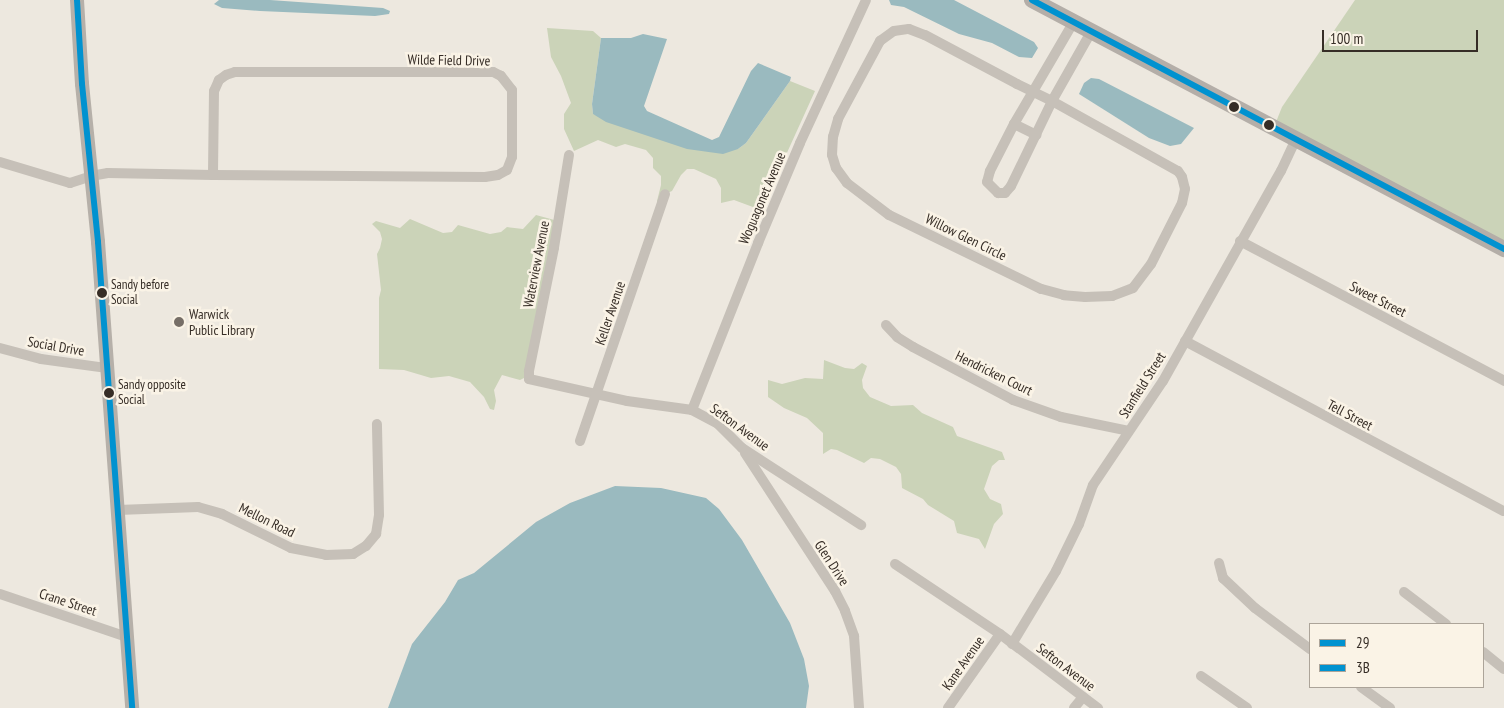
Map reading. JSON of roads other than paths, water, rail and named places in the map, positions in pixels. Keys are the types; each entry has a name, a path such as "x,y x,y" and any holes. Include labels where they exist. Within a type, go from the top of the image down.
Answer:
{"main road":[{"path":"77,0 132,708"},
{"path":"1032,0 1504,249"}],"street":[{"name":"Woguagonet Avenue","path":"692,410 769,215 866,0"},
{"path":"1073,23 1014,124 990,171 987,182 998,193 1005,193 1011,186 1052,101 1091,32"},
{"name":"Willow Glen Circle","path":"909,29 925,35 1052,101 1165,162 1182,177 1185,196 1176,217 1142,277 1133,288 1124,292 1112,296 1085,297 1064,295 1041,289 890,214 859,194 846,183 836,168 832,149 838,119 876,47 883,37 894,31 909,29"},
{"name":"Wilde Field Drive","path":"0,162 64,183 108,173 213,175 498,175 507,170 512,157 512,90 501,76 493,72 235,72 219,80 214,90 213,175"},
{"path":"1014,124 1037,135"},
{"name":"Stanfield Street","path":"1012,644 1056,571 1079,524 1090,490 1163,381 1281,171 1296,139"},
{"name":"Waterview Avenue","path":"530,379 529,371 554,248 569,155"},
{"name":"Keller Avenue","path":"580,440 665,194"},
{"name":"Sweet Street","path":"1240,241 1504,380"},
{"name":"Hendricken Court","path":"886,325 897,337 913,347 1013,400 1061,416 1129,431"},
{"name":"Tell Street","path":"1185,341 1504,511"},
{"name":"Social Drive","path":"0,348 48,360 107,368"},
{"name":"Sefton Avenue","path":"530,379 597,395 692,410 718,424 742,448 861,525"},
{"name":"Mellon Road","path":"118,510 198,507 222,514 263,536 291,548 326,555 352,554 366,546 376,534 379,515 377,424"},
{"name":"Glen Drive","path":"742,448 835,591 845,610 854,636 859,708"},
{"path":"1219,563 1223,578 1255,608 1309,649"},
{"name":"Sefton Avenue","path":"895,564 1000,634 1098,708"},
{"path":"1404,592 1445,623"},
{"name":"Crane Street","path":"0,594 127,637"},
{"name":"Kane Avenue","path":"948,708 1000,634"},
{"path":"1484,653 1504,669"},
{"path":"1201,676 1247,708"},
{"path":"1362,688 1390,708"},
{"path":"1074,708 1083,697"}],"water":[{"path":"219,0 270,0 383,8 390,11 389,14 375,16 260,11 222,8 214,4"},
{"path":"889,0 954,0 1034,42 1038,48 1032,58 1019,57 992,43 959,34 904,7 891,5"},
{"path":"643,34 667,39 644,106 647,111 712,140 719,137 751,71 758,63 791,77 790,81 746,143 738,149 723,154 687,149 606,122 593,114 592,104 601,38 631,38"},
{"path":"1091,78 1099,79 1194,128 1181,144 1170,146 1149,138 1079,94 1084,83"},
{"path":"615,486 661,488 706,498 719,509 742,540 790,623 804,659 809,686 806,708 388,708 412,644 445,602 458,580 474,573 536,522 570,503"}],"place":[{"name":"Sandy before Social","path":"102,293"},
{"name":"Warwick Public Library","path":"179,322"},
{"name":"Sandy opposite Social","path":"109,393"}]}
